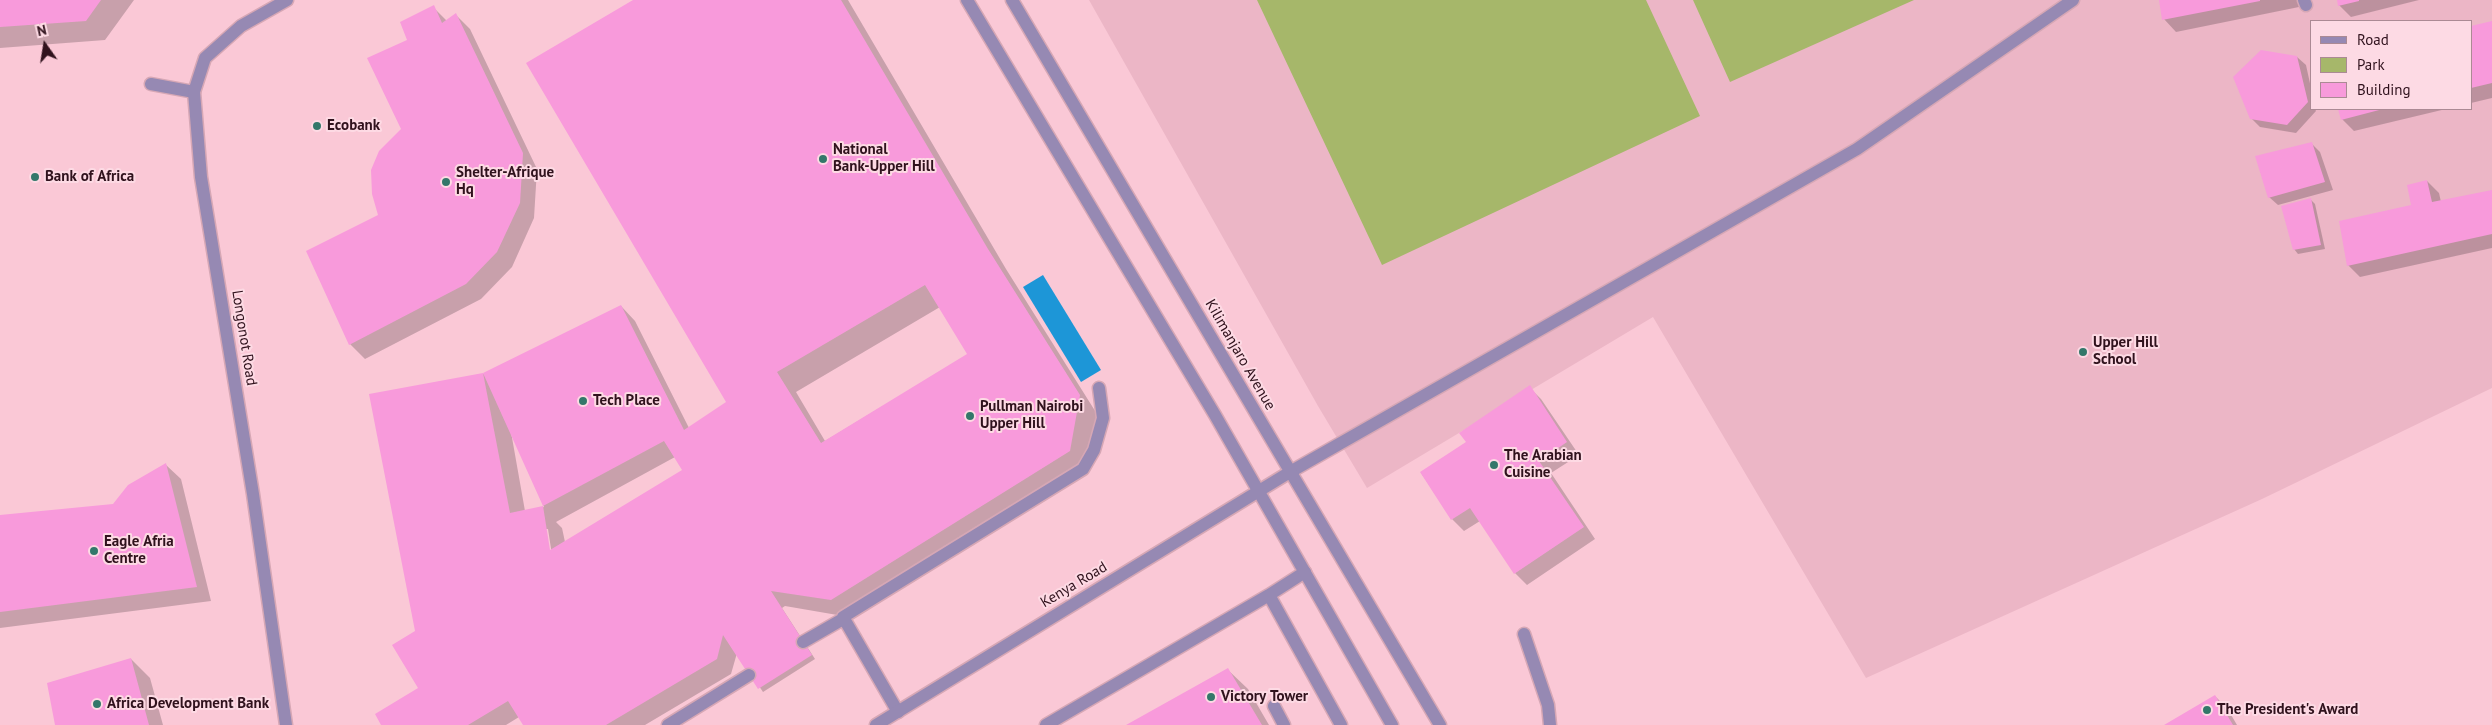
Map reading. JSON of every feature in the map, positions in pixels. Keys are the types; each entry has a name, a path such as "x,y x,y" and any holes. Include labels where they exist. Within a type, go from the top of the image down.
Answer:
{"street":[{"name":"Longonot Road","path":"286,725 250,475 201,177 194,92 205,58 241,26 287,0"},
{"path":"967,0 1258,491 1392,725"},
{"name":"Kilimanjaro Avenue","path":"1012,0 1440,725"},
{"name":"Kenya Road","path":"876,725 1290,472 1857,149 2073,0"},
{"path":"151,84 194,92"},
{"path":"803,642 1083,469 1094,450 1103,418 1099,388"},
{"path":"1046,725 1305,572"},
{"path":"1269,595 1341,725"},
{"path":"843,619 898,712"},
{"path":"1524,634 1548,705 1550,725"},
{"path":"668,725 749,675"},
{"path":"1274,706 1284,725"}],"shaded area":[{"name":"Upper Hill School","path":"1089,0 2492,0 2492,388 2262,499 1866,678 1653,317 1367,488 1318,406"}],"green space":[{"path":"1257,0 1646,0 1700,116 1382,265"},
{"path":"1693,0 1914,0 1730,82"}],"water":[{"path":"1043,275 1101,370 1081,382 1023,287"}],"building":[{"path":"0,0 101,0 86,21 0,27"},
{"path":"633,0 841,0 988,249 1080,395 1070,451 831,600 771,591 812,655 758,689 723,635 717,659 606,725 523,725 508,701 468,725 381,725 375,714 418,688 392,645 415,631 369,394 483,373 621,305 684,430 726,402 526,63","holes":["925,285 967,354 821,443 777,372","483,373 543,506 510,513","664,441 682,470 550,550 543,506"]},
{"path":"2159,0 2260,0 2260,1 2162,20"},
{"path":"2337,0 2359,0 2359,1 2338,6"},
{"name":"Shelter-Afrique Hq","path":"434,5 442,23 456,13 523,153 520,203 497,252 466,284 349,345 306,251 378,215 372,194 371,170 379,151 401,129 367,58 407,40 400,22"},
{"path":"2492,21 2492,83 2472,88 2472,26"},
{"path":"2261,50 2297,56 2308,102 2287,125 2250,119 2233,77"},
{"path":"2338,110 2379,110 2341,120"},
{"path":"2312,142 2325,182 2268,198 2255,156"},
{"path":"2427,180 2432,202 2492,190 2492,234 2347,266 2339,221 2411,205 2407,185"},
{"path":"2311,198 2321,245 2293,250 2281,206"},
{"path":"1530,385 1567,442 1539,461 1584,527 1514,574 1470,508 1451,520 1420,472 1466,442 1459,433"},
{"name":"Eagle Afria Centre","path":"166,463 197,587 0,612 0,515 113,504 128,485"},
{"name":"Africa Development Bank","path":"131,658 149,725 55,725 47,683"},
{"name":"Victory Tower","path":"1228,668 1262,725 1126,725"},
{"name":"The President's Award","path":"2215,695 2233,725 2164,725"}],"place":[{"name":"Ecobank","path":"317,126"},
{"name":"National Bank-Upper Hill","path":"823,159"},
{"name":"Bank of Africa","path":"35,177"},
{"name":"Shelter-Afrique Hq","path":"446,182"},
{"name":"Upper Hill School","path":"2083,352"},
{"name":"Tech Place","path":"583,401"},
{"name":"Pullman Nairobi Upper Hill","path":"970,416"},
{"name":"The Arabian Cuisine","path":"1494,465"},
{"name":"Eagle Afria Centre","path":"94,551"},
{"name":"Victory Tower","path":"1211,697"},
{"name":"Africa Development Bank","path":"97,704"},
{"name":"The President's Award","path":"2207,710"}]}
